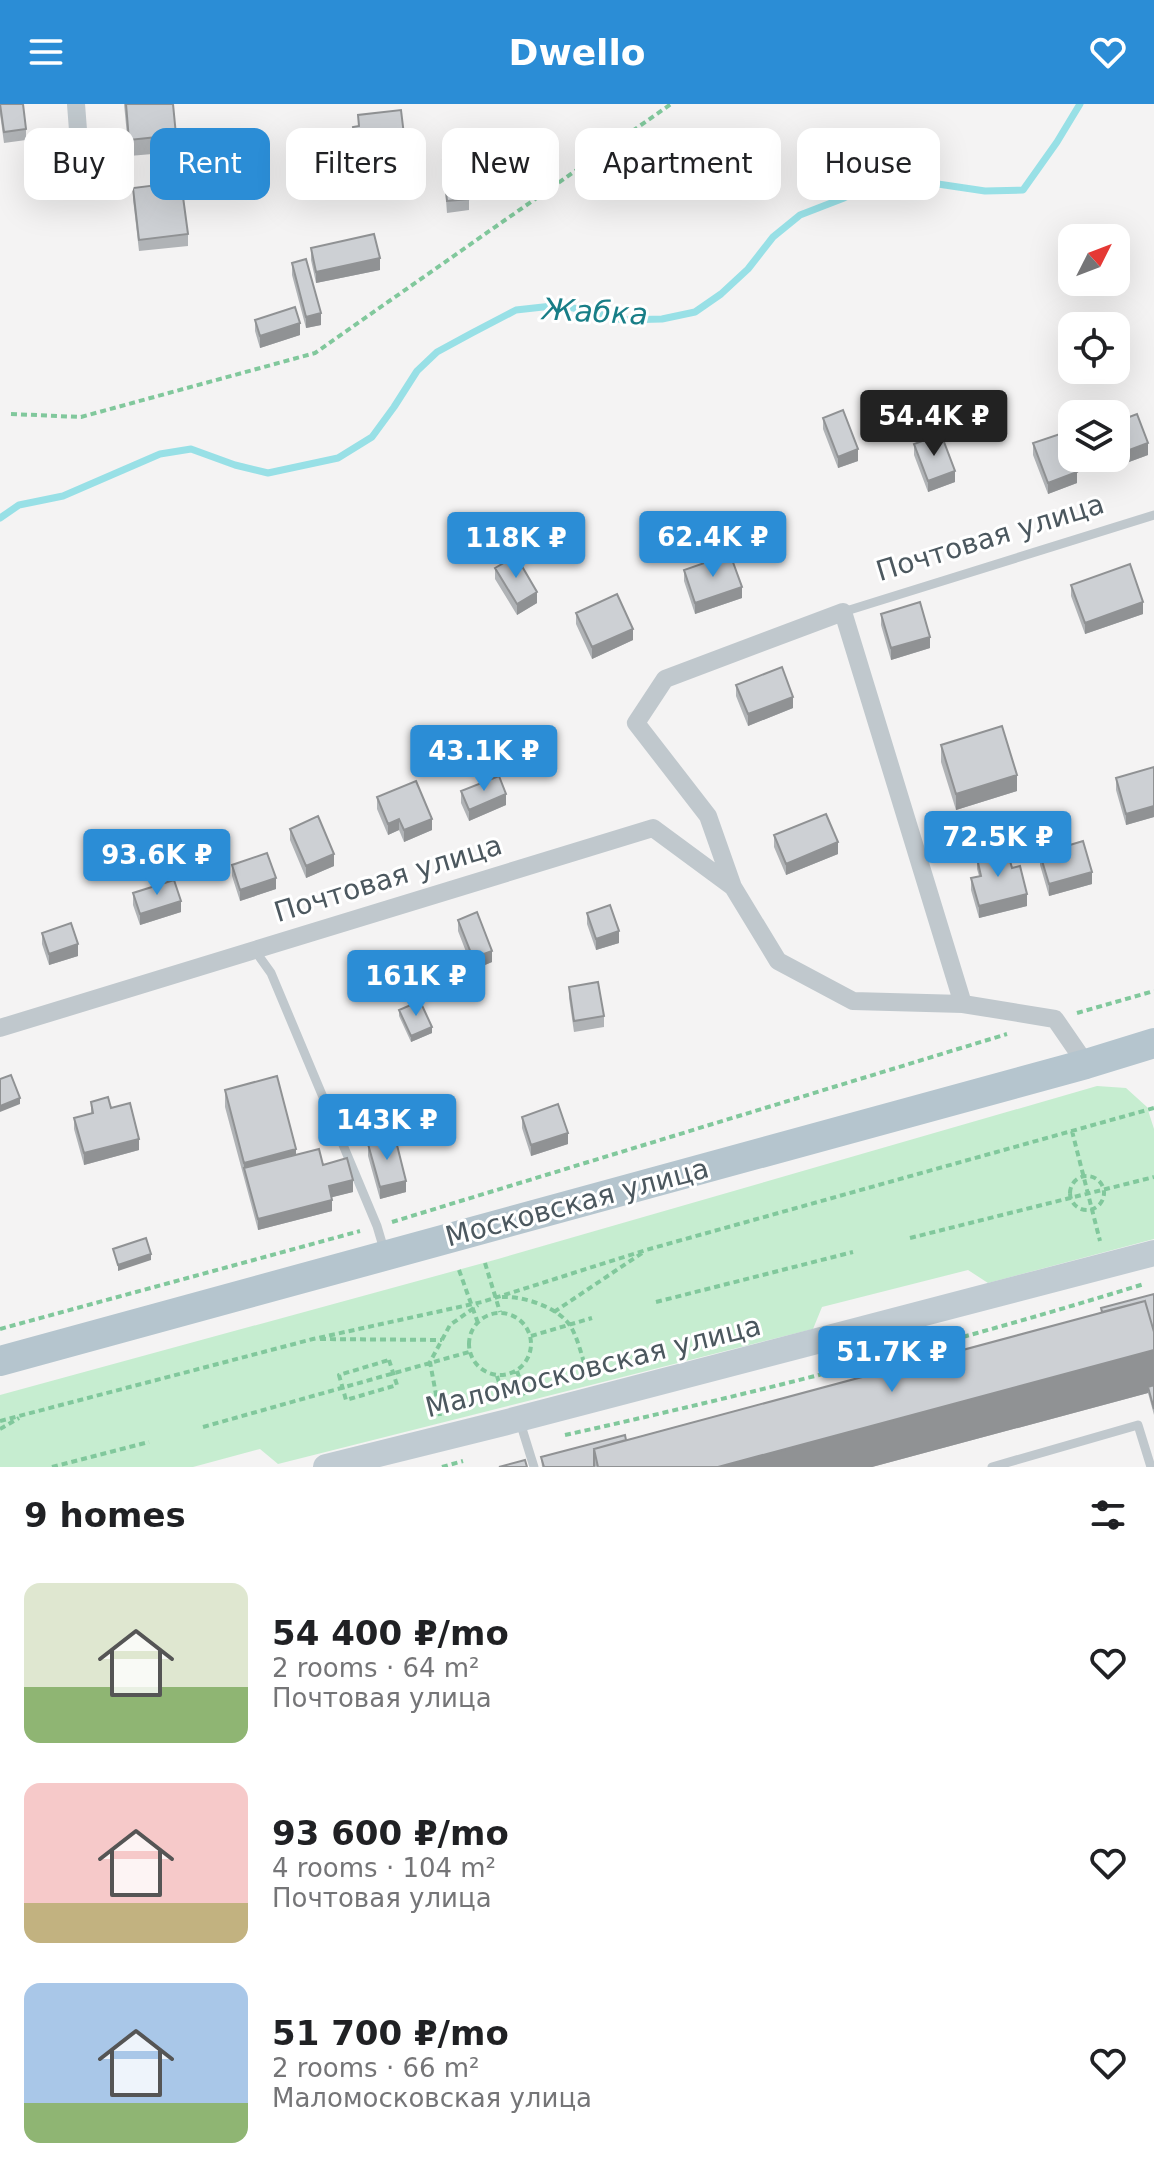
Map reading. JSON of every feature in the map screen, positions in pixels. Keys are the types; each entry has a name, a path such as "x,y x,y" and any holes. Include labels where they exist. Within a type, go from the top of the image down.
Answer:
{"main road":[{"name":"Московская улица","path":"0,1361 381,1240 1086,1064 1154,1043"}],"street":[{"path":"76,104 78,128"},
{"path":"843,612 963,1004"},
{"name":"Почтовая улица","path":"843,612 665,679 636,723 708,816 733,887 778,961 853,1001 963,1004 1055,1019"},
{"name":"Почтовая улица","path":"0,1028 253,948 653,828 733,887"},
{"path":"1055,1019 1086,1064"},
{"name":"Маломосковская улица","path":"326,1467 444,1438 523,1432 596,1399 1154,1253"}],"lane":[{"name":"Почтовая улица","path":"843,612 1154,515"},
{"path":"253,948 271,973 381,1240"},
{"path":"992,1467 1138,1425 1151,1467"},
{"path":"523,1432 534,1467"}],"path":[{"path":"11,414 81,417 315,353 671,104"},
{"path":"1055,1019 1154,991"},
{"path":"0,1329 381,1240 1010,1033"},
{"path":"0,1421 313,1339 472,1306 646,1250 1154,1108"},
{"path":"1072,1131 1107,1266"},
{"path":"1092,1176 1102,1185 1104,1198 1095,1208 1082,1209 1072,1201 1070,1187 1079,1177 1083,1177 1092,1176"},
{"path":"910,1238 1154,1177"},
{"path":"554,1312 646,1250"},
{"path":"656,1302 853,1252"},
{"path":"485,1263 500,1312"},
{"path":"459,1270 478,1323"},
{"path":"523,1432 738,1396 896,1356 1154,1281"},
{"path":"495,1297 519,1296 554,1312 570,1325 596,1399"},
{"path":"444,1438 430,1362 450,1325 472,1306"},
{"path":"500,1312 520,1319 531,1336 530,1356 517,1371 497,1376 484,1372 475,1364 469,1352 470,1332 478,1323 483,1317 500,1312"},
{"path":"531,1336 592,1318"},
{"path":"313,1339 442,1340"},
{"path":"203,1427 469,1352"},
{"path":"389,1360 397,1385 346,1400 343,1389 339,1375 389,1360"},
{"path":"0,1429 25,1415"},
{"path":"52,1467 149,1442"},
{"path":"442,1467 470,1459"}],"green space":[{"path":"1097,1086 1126,1088 1147,1107 1154,1129 1154,1239 988,1283 968,1270 822,1307 813,1329 278,1464 260,1449 193,1467 0,1467 0,1395 498,1259"}],"building":[{"path":"0,104 23,104 26,128 4,132"},
{"path":"126,104 173,104 175,128 150,128 150,138 134,139 134,128 128,128"},
{"path":"401,110 403,128 353,128 359,126 358,115"},
{"path":"150,186 150,200 183,200 188,234 139,240 134,188"},
{"path":"374,234 380,258 316,272 311,248"},
{"path":"306,259 321,313 306,317 292,263"},
{"path":"295,307 300,323 260,336 255,320"},
{"path":"843,410 858,449 838,457 823,418"},
{"path":"1137,414 1148,443 1130,450 1130,417"},
{"path":"941,434 955,471 928,481 914,444"},
{"path":"1058,435 1058,472 1077,472 1048,483 1033,443"},
{"path":"730,554 742,587 695,603 684,570"},
{"path":"516,556 537,592 517,604 495,568"},
{"path":"1130,564 1143,602 1085,623 1071,585"},
{"path":"617,594 633,629 592,647 576,613"},
{"path":"920,602 930,637 891,648 881,614"},
{"path":"782,667 793,697 748,714 736,685"},
{"path":"1002,726 1017,775 956,794 941,745"},
{"path":"1154,767 1154,806 1126,814 1116,778"},
{"path":"499,776 506,794 469,810 461,791"},
{"path":"416,781 432,819 404,830 399,819 388,824 377,797"},
{"path":"826,814 838,842 786,864 774,835"},
{"path":"318,816 334,854 306,866 290,829"},
{"path":"1083,841 1092,872 1049,884 1040,854"},
{"path":"1007,850 1012,868 1020,866 1027,894 979,906 971,878 981,876 977,858"},
{"path":"267,853 276,878 240,890 232,865"},
{"path":"174,880 181,901 140,914 133,893"},
{"path":"610,905 619,931 596,939 587,913"},
{"path":"477,912 492,951 473,958 458,920"},
{"path":"71,923 78,944 49,954 42,933"},
{"path":"598,982 604,1016 574,1021 569,987"},
{"path":"420,1001 432,1027 411,1036 399,1010"},
{"path":"11,1075 20,1098 0,1106 0,1079"},
{"path":"277,1076 296,1149 244,1163 225,1090"},
{"path":"108,1097 111,1108 130,1103 139,1139 84,1153 74,1118 93,1113 91,1102"},
{"path":"558,1104 568,1133 531,1145 522,1117"},
{"path":"395,1137 406,1181 380,1187 368,1144"},
{"path":"319,1149 323,1165 347,1158 353,1180 329,1186 332,1200 258,1219 244,1168"},
{"path":"146,1238 151,1254 118,1265 113,1249"},
{"path":"1154,1294 1154,1332 1145,1301 1102,1312 1101,1308"},
{"path":"1145,1301 1154,1332 1154,1350 718,1467 598,1467 594,1449"},
{"path":"1154,1385 1154,1409 1148,1387"},
{"path":"625,1435 626,1440 594,1449 594,1467 544,1467 541,1457"},
{"path":"525,1460 527,1467 499,1467"}],"waterway":[{"name":"Жабка","path":"0,518 19,505 63,496 160,454 191,449 268,473 338,458 372,437 417,371 437,352 516,310 561,305 623,320 662,319 695,312 721,294 748,269 773,237 800,215 874,182 911,180 985,191 1023,190 1080,104"}]}
